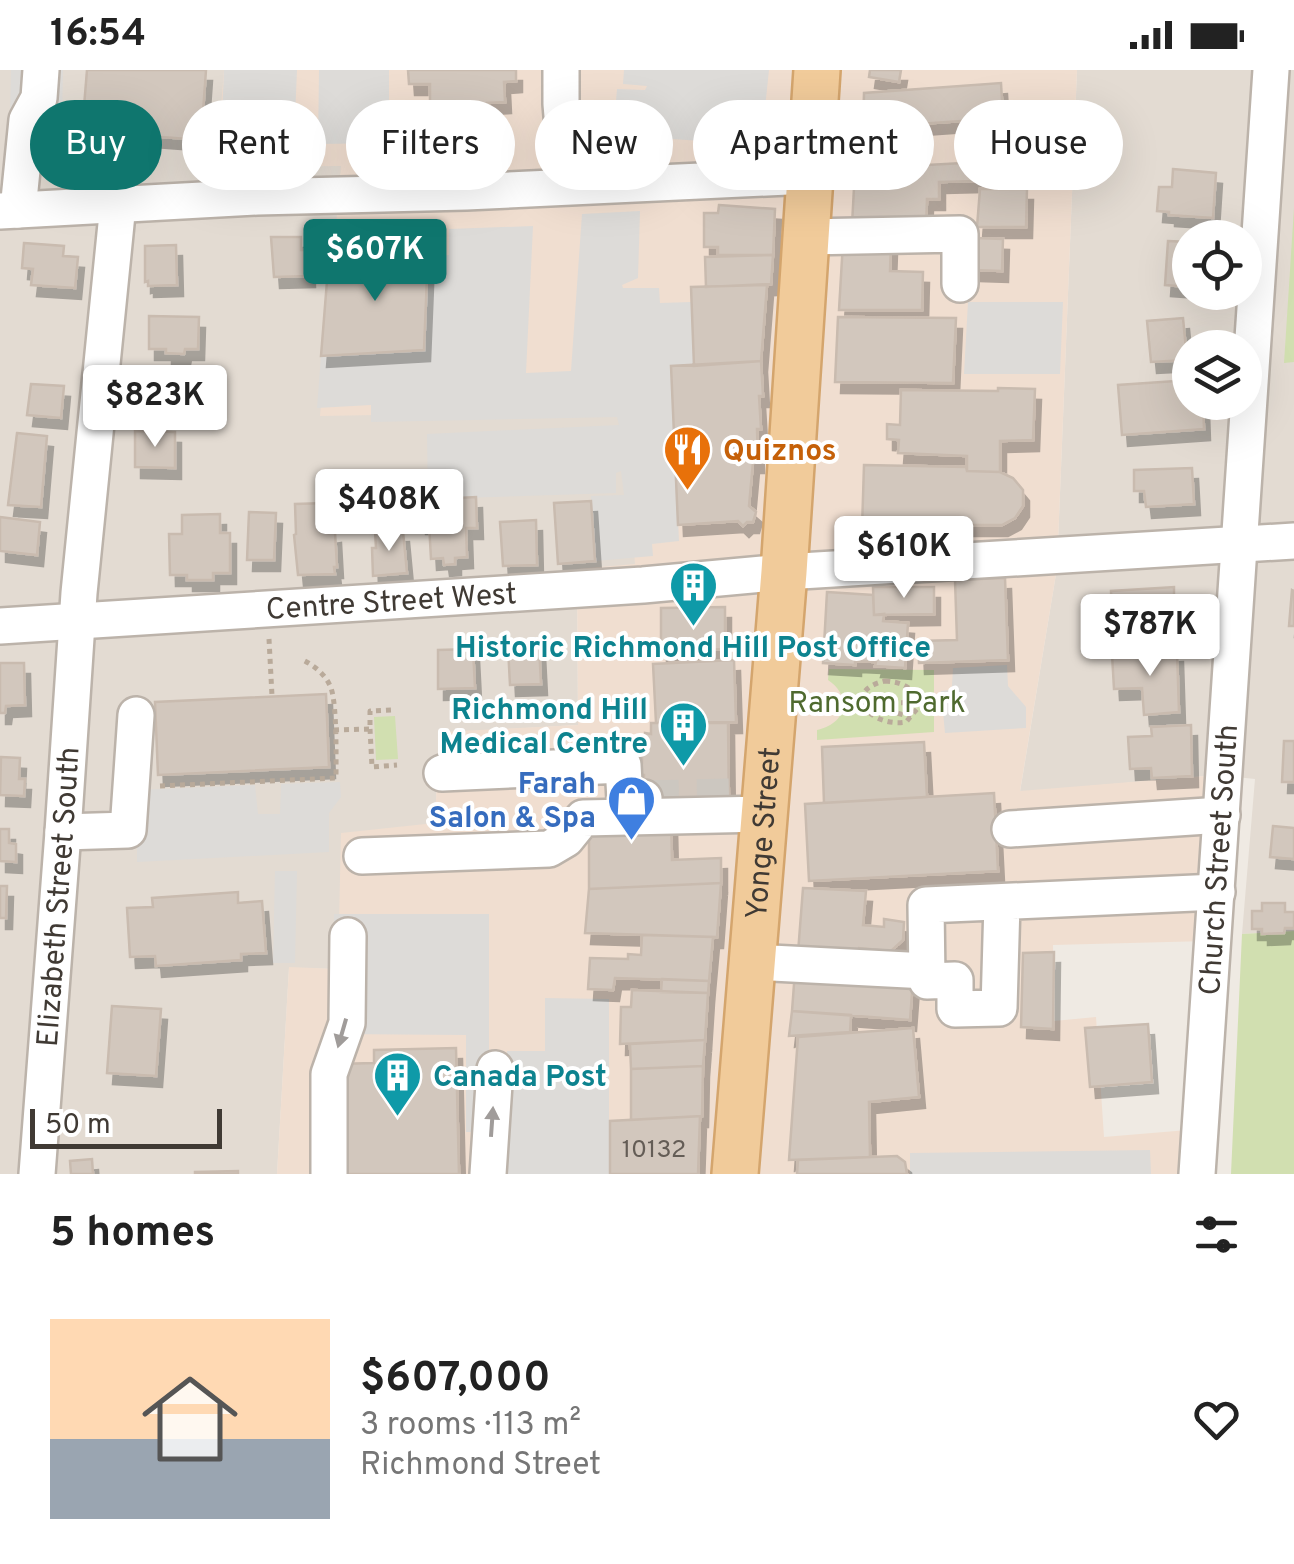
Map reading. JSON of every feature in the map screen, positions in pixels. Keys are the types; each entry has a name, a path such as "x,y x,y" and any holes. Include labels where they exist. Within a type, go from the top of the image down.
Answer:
{"main road":[{"name":"Yonge Street","path":"815,100 817,70"},
{"name":"Yonge Street","path":"735,1174 752,962 753,801 784,572 808,190"}],"street":[{"path":"41,70 39,98 27,120 9,210 535,188"},
{"path":"561,100 562,70"},
{"name":"Church Street South","path":"1197,1174 1271,70"},
{"name":"Elizabeth Street South","path":"36,1174 77,622 118,204"},
{"path":"805,236 960,234 960,284"},
{"name":"Centre Street West","path":"0,626 1294,541"},
{"path":"64,832 128,830 136,715"},
{"path":"442,773 623,765 625,800 644,798"},
{"path":"362,856 550,848 566,838 582,818 753,801"},
{"path":"1010,829 1222,815"},
{"path":"1002,903 998,1008 955,1009 955,980 927,981 926,905 1217,892"},
{"path":"329,1174 329,1074 347,1023 348,936"},
{"path":"752,962 927,971"},
{"path":"488,1174 495,1069"}],"path":[{"path":"268,631 272,696"},
{"path":"154,786 336,778 331,689 314,666 304,660"},
{"path":"884,681 910,687 918,702 912,717 898,724 883,722 866,712 861,703 874,684 884,681"},
{"path":"810,704 944,702"},
{"path":"861,703 912,717"},
{"path":"393,710 370,711 372,767 397,765"},
{"path":"334,730 370,728"}],"shaded area":[{"path":"0,70 224,70 261,100 182,100 182,190 326,190 326,154 341,166 346,170 346,190 369,190 622,411 636,565 577,569 578,725 439,733 435,823 338,969 289,968 277,1174 0,1174"},
{"path":"11,70 63,70 62,100 30,100 30,167 9,167"},
{"path":"224,70 1077,70 1076,100 954,100 954,190 1072,190 1057,568 1020,791 1217,775 1207,941 1053,945 1054,1021 1096,1017 1104,1137 1188,1130 1185,1174 277,1174 289,967 338,969 341,833 435,823 439,732 578,725 577,569 635,564 622,411 320,416 341,166 326,166 326,100 222,100"},
{"path":"224,70 297,70 296,100 223,100"},
{"path":"319,70 389,70 389,100 346,100 346,144 326,144 326,100 319,100"},
{"path":"624,70 769,70 766,100 693,100 693,140 673,139 673,100 616,100 617,89 645,90 647,86 623,84"},
{"path":"1077,70 1294,70 1294,931 1242,934 1255,779 1217,775 1020,792 1057,568 1072,190 1123,190 1123,100 1076,100"},
{"path":"640,211 638,278 622,285 623,288 659,288 660,303 691,302 694,366 671,367 679,541 652,544 653,556 595,561 591,496 624,495 621,471 616,473 616,493 428,499 427,434 619,425 617,417 371,422 371,405 317,408 321,356 424,350 428,257 449,255 449,229 533,226 526,373 571,371 582,214"},
{"path":"968,302 1063,302 1060,374 964,374"},
{"path":"1007,665 1008,686 1026,707 1026,728 945,733 941,691 950,690 953,668"},
{"path":"340,782 341,797 329,813 329,852 137,862 137,848 115,811 116,791 255,785 258,814 280,814 281,784"},
{"path":"275,871 297,871 295,963 273,963"},
{"path":"334,914 489,914 489,1132 466,1132 466,1035 334,1034"},
{"path":"545,998 609,999 609,1174 507,1174 507,1051 545,1051"},
{"path":"1150,1150 1151,1174 910,1174 910,1153"}],"green space":[{"path":"1294,208 1294,362 1284,363"},
{"name":"Ransom Park","path":"829,669 934,670 934,732 817,740 817,730 834,722 843,709 841,694 828,680"},
{"path":"395,716 398,759 376,760 374,717"},
{"path":"1294,931 1294,1174 1231,1174 1242,934"}],"building":[{"path":"87,70 206,70 204,100 182,100 182,139 162,137 162,100 85,100"},
{"path":"408,70 516,70 516,81 504,82 505,100 430,100 430,84 409,84"},
{"path":"870,70 901,70 899,82 869,77"},
{"path":"1001,83 1002,100 954,100 954,122 934,123 934,100 864,100 864,93"},
{"path":"954,164 954,182 939,182 939,199 927,199 926,228 852,225 854,190 934,190 934,165"},
{"path":"1173,169 1216,173 1213,218 1157,211 1159,187 1172,187"},
{"path":"980,190 1027,190 1026,227 977,227"},
{"path":"719,205 775,209 773,255 718,255 718,247 704,247 704,213 718,213"},
{"path":"271,237 301,237 301,250 308,250 309,276 274,277"},
{"path":"975,238 1003,239 1002,271 974,270"},
{"path":"1168,241 1172,241 1172,286 1165,285"},
{"path":"843,242 891,243 890,271 923,272 922,310 839,310"},
{"path":"24,243 64,246 63,256 78,257 75,288 31,285 33,269 22,268"},
{"path":"176,245 177,285 148,286 145,246"},
{"path":"428,252 424,350 321,356 329,256"},
{"path":"773,255 771,284 706,287 705,257"},
{"path":"767,285 761,361 694,366 691,287"},
{"path":"149,316 199,317 198,349 185,349 184,354 149,349"},
{"path":"838,317 956,318 953,383 835,382"},
{"path":"1183,318 1184,330 1172,330 1172,361 1151,362 1147,321"},
{"path":"761,361 761,429 757,429 758,462 753,462 749,506 756,512 753,522 743,526 738,521 678,525 671,366"},
{"path":"1172,381 1172,420 1204,420 1204,429 1122,435 1118,385"},
{"path":"31,384 64,386 61,418 27,415"},
{"path":"1035,389 1033,440 1000,441 1000,472 967,471 967,456 898,453 899,440 887,439 887,424 900,425 901,390"},
{"path":"135,431 175,432 175,468 135,467"},
{"path":"17,433 47,436 41,507 8,505"},
{"path":"864,465 966,467 967,471 1000,472 1013,478 1023,490 1023,506 1015,518 1002,525 862,529"},
{"path":"1192,468 1194,504 1146,507 1144,491 1134,491 1134,470"},
{"path":"476,497 477,528 466,528 467,557 444,565 443,558 431,559 429,523 420,523 419,500"},
{"path":"591,501 595,561 558,564 554,503"},
{"path":"327,503 329,533 335,532 335,574 298,575 295,504"},
{"path":"249,512 276,513 274,560 247,560"},
{"path":"220,514 220,533 230,533 230,573 213,573 213,580 187,580 187,575 170,575 169,534 182,534 182,515"},
{"path":"0,517 40,522 37,555 0,551"},
{"path":"536,520 537,565 503,566 500,522"},
{"path":"403,531 407,573 373,576 375,532"},
{"path":"1005,578 1008,660 919,663 918,641 957,640 955,580"},
{"path":"873,587 934,587 934,614 874,615"},
{"path":"1174,587 1174,601 1185,601 1186,621 1175,622 1176,639 1127,641 1126,614 1112,615 1111,591"},
{"path":"1292,590 1294,626 1289,626"},
{"path":"827,592 873,595 874,615 884,614 883,621 908,623 905,668 875,666 876,662 823,663"},
{"name":"Historic Richmond Hill Post Office","path":"725,607 725,649 661,652 661,608"},
{"path":"539,645 541,684 510,685 508,647"},
{"path":"473,649 475,688 438,689 438,650"},
{"path":"1177,651 1179,712 1144,715 1142,688 1114,689 1112,654"},
{"path":"734,660 736,722 656,723 653,664"},
{"path":"0,663 24,663 25,705 6,706 5,713 0,713"},
{"path":"326,694 329,767 158,775 155,702"},
{"name":"Richmond Hill Medical Centre","path":"651,723 728,723 729,807 644,807 644,775 637,775 637,763 642,763 645,733 651,734"},
{"path":"1191,725 1192,776 1152,778 1151,768 1130,769 1128,737 1152,736 1151,727"},
{"path":"1284,741 1294,741 1294,782 1282,782"},
{"path":"924,742 927,797 824,803 822,747"},
{"path":"1,757 20,758 19,779 25,779 24,796 0,795"},
{"path":"994,793 998,871 809,881 805,804"},
{"path":"671,818 672,860 721,858 721,883 589,889 589,821"},
{"path":"1273,826 1294,828 1294,859 1270,857"},
{"path":"0,829 9,829 9,843 16,844 16,862 0,861"},
{"path":"721,883 717,937 585,933 589,889"},
{"path":"0,886 7,886 6,918 0,918"},
{"path":"803,888 866,891 863,925 884,927 884,919 904,922 903,940 891,951 859,948 858,955 798,953"},
{"path":"238,892 238,903 262,901 266,953 241,954 241,960 156,966 155,956 130,957 127,908 153,907 152,898"},
{"path":"1262,903 1285,903 1285,912 1294,912 1294,928 1285,928 1284,933 1262,934 1262,929 1252,929 1252,911 1262,911"},
{"path":"642,935 713,937 709,981 615,978 613,990 588,989 590,958 628,959 628,954 641,955"},
{"path":"1054,952 1053,1029 1021,1027 1023,953"},
{"path":"795,971 913,980 910,1020 792,1011"},
{"path":"662,979 709,981 708,993 661,992"},
{"path":"632,990 708,993 705,1040 620,1044 621,1007 631,1007"},
{"path":"112,1006 161,1009 156,1076 107,1073"},
{"path":"792,1011 851,1015 850,1032 789,1036"},
{"path":"1148,1024 1152,1082 1090,1087 1085,1028"},
{"path":"913,1028 919,1097 869,1102 870,1157 789,1160 798,1037"},
{"path":"705,1040 703,1066 631,1069 630,1044"},
{"name":"Canada Post","path":"456,1048 459,1174 339,1174 337,1064 374,1063 374,1050"},
{"path":"703,1066 702,1116 631,1120 631,1069"},
{"path":"700,1116 698,1174 610,1174 610,1121"},
{"path":"897,1156 905,1162 907,1174 797,1174 798,1160"},
{"path":"92,1159 93,1174 71,1174 70,1161"},
{"path":"195,1172 238,1174 195,1174"}],"tunnel":[{"path":"644,798 729,796"}],"place":[{"name":"Quiznos","path":"688,492"},
{"name":"Historic Richmond Hill Post Office","path":"693,628"},
{"name":"Richmond Hill Medical Centre","path":"683,768"},
{"name":"Farah Salon & Spa","path":"631,842"},
{"name":"Canada Post","path":"398,1118"}]}
